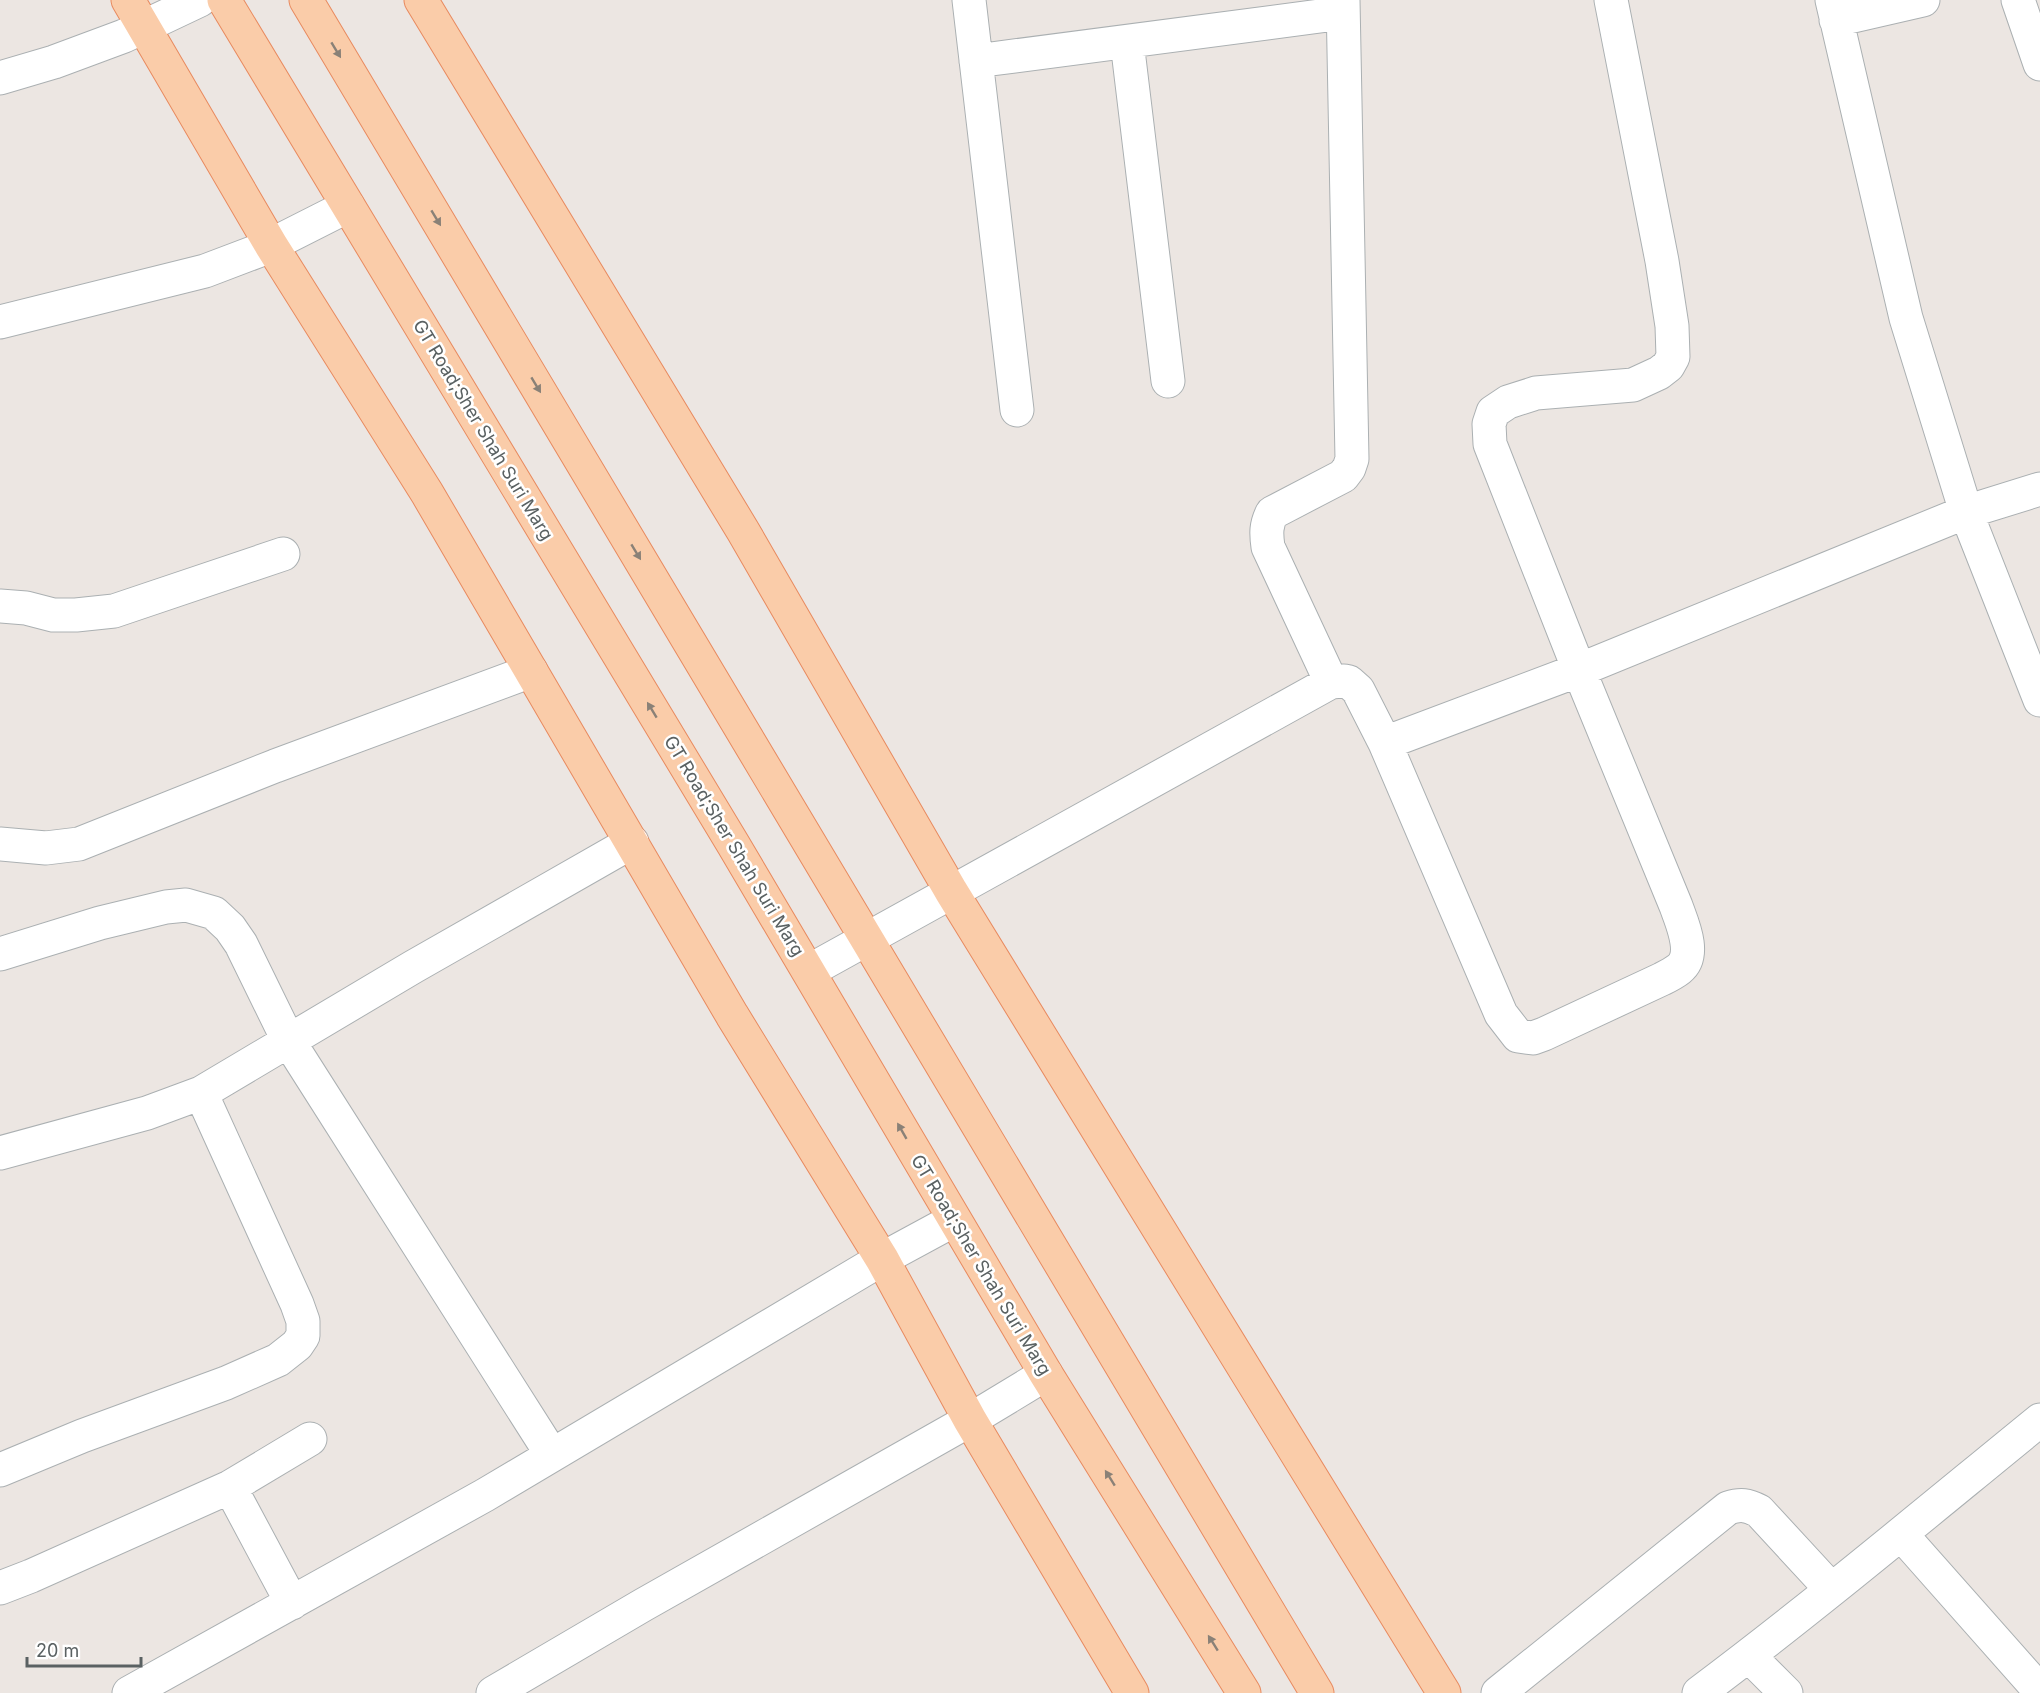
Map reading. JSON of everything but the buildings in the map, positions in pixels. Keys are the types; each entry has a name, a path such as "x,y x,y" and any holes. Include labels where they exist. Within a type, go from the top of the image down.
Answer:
{"main road":[{"name":"GT Road;Sher Shah Suri Marg","path":"224,0 809,971 1046,1374 1244,1693"},
{"path":"306,0 1317,1693"},
{"path":"421,0 743,531 951,891 1444,1693"},
{"path":"136,13 270,245 427,492 732,1015 882,1259 970,1420 1132,1693"}],"street":[{"path":"0,78 54,62 136,13 200,0"},
{"path":"969,0 1017,410"},
{"path":"809,971 1331,682 1344,681 1349,682 1358,690 1384,743 1501,1014 1518,1036 1533,1038 1662,979 1681,968 1687,954 1686,934 1676,906 1579,670 1490,444 1489,424 1493,412 1508,402 1536,393 1633,385 1659,373 1668,366 1673,357 1672,326 1662,261 1611,0"},
{"path":"1923,0 1834,10 1906,318 1966,512 2040,700"},
{"path":"2018,0 2040,64"},
{"path":"976,61 1127,42 1343,6 1352,459 1350,468 1343,476 1272,513 1266,524 1268,547 1331,682"},
{"path":"1127,42 1168,381"},
{"path":"0,322 205,271 270,245 348,206"},
{"path":"1384,743 1579,670 1966,512 2040,489"},
{"path":"0,606 26,608 53,615 114,611 283,554"},
{"path":"0,844 46,848 79,844 274,766 531,671"},
{"path":"0,1153 147,1113 201,1093 288,1040 632,842"},
{"path":"0,954 100,923 186,905 214,913 222,920 241,944 288,1040 552,1455"},
{"path":"0,1470 82,1436 226,1383 278,1359 297,1345 303,1336 303,1321 297,1304 201,1093"},
{"path":"129,1693 475,1500 882,1259 954,1220"},
{"path":"493,1693 643,1605 970,1420 1046,1374"},
{"path":"1699,1693 1749,1656 2040,1420"},
{"path":"0,1588 32,1576 230,1487 310,1439"},
{"path":"230,1487 292,1603"},
{"path":"1498,1693 1728,1508 1747,1505 1759,1511 1831,1589"},
{"path":"1901,1534 2040,1691"},
{"path":"1749,1656 1786,1693"}]}
